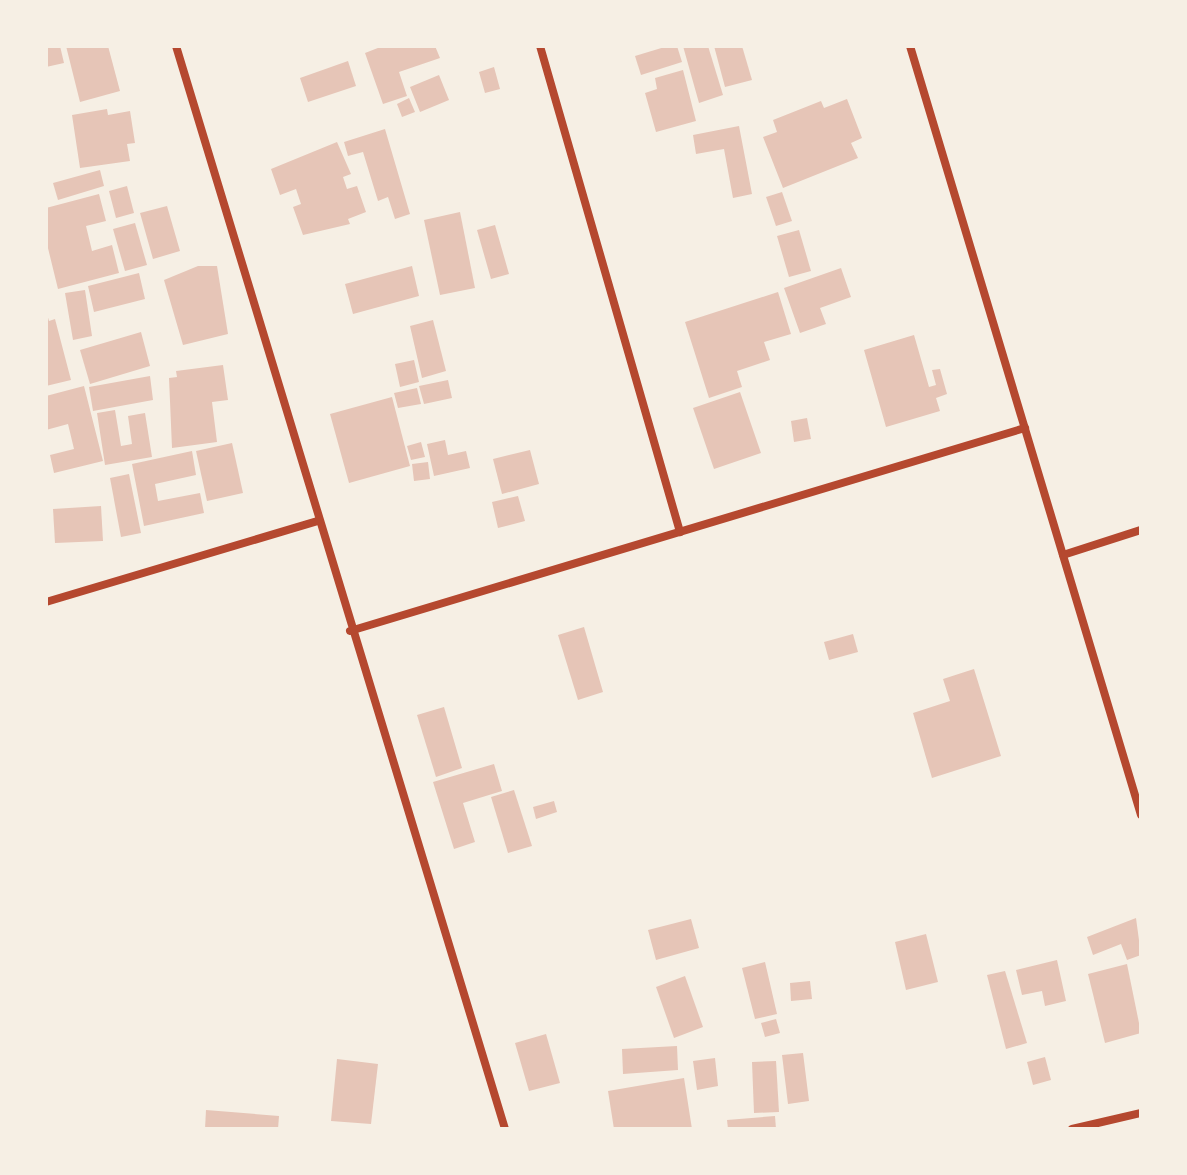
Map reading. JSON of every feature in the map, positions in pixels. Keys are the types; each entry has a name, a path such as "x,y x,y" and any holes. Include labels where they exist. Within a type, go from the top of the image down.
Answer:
{"street":[{"path":"176,46 350,631 505,1129"},
{"path":"540,46 680,532"},
{"path":"910,46 1141,815"},
{"path":"350,631 1025,428"},
{"path":"46,602 317,521"},
{"path":"1063,555 1141,530"},
{"path":"1072,1129 1141,1113"}],"building":[{"path":"46,46 60,46 64,63 46,67"},
{"path":"66,46 108,46 120,91 80,102"},
{"path":"383,46 435,46 440,58 399,72 407,96 383,104 365,53"},
{"path":"677,46 682,62 641,75 635,56"},
{"path":"683,46 708,46 723,95 699,103"},
{"path":"714,46 742,46 752,80 725,87"},
{"path":"348,61 356,86 308,102 300,78"},
{"path":"494,67 500,89 485,93 479,72"},
{"path":"683,70 696,121 656,132 645,93 657,89 655,78"},
{"path":"439,75 449,100 420,112 410,87"},
{"path":"409,98 415,112 402,117 397,104"},
{"path":"847,99 862,138 851,143 858,158 783,188 763,137 777,132 773,120 821,101 824,108"},
{"path":"107,109 108,115 130,111 135,143 127,144 130,161 80,168 72,115"},
{"path":"739,126 752,194 733,198 724,149 696,154 693,135"},
{"path":"385,129 410,214 395,219 388,197 378,201 363,152 348,156 344,142"},
{"path":"337,142 351,174 343,177 347,189 357,186 366,212 348,219 350,224 303,235 293,207 301,204 296,189 280,195 271,169"},
{"path":"100,170 104,186 58,200 53,183"},
{"path":"127,186 134,213 116,218 109,191"},
{"path":"782,192 792,221 776,226 766,197"},
{"path":"99,194 106,221 86,226 92,251 112,245 119,273 58,289 46,240 46,208"},
{"path":"167,206 180,251 153,259 140,213"},
{"path":"460,212 475,288 440,295 424,220"},
{"path":"135,223 147,265 125,271 113,229"},
{"path":"495,225 509,274 491,279 477,230"},
{"path":"799,230 811,271 789,277 777,236"},
{"path":"198,266 217,266 228,334 183,345 164,280"},
{"path":"412,266 419,296 353,314 345,284"},
{"path":"841,268 851,297 820,308 826,324 800,333 784,288"},
{"path":"139,273 145,299 94,312 88,286"},
{"path":"85,290 92,336 73,340 65,293"},
{"path":"778,292 791,334 764,342 770,360 737,371 742,387 709,398 685,322"},
{"path":"47,314 49,321 55,319 71,380 46,386"},
{"path":"433,320 446,371 422,378 410,326"},
{"path":"141,332 150,366 90,384 80,350"},
{"path":"914,335 929,387 936,385 932,370 940,369 947,394 936,398 940,411 886,427 864,350"},
{"path":"414,360 419,382 400,387 395,364"},
{"path":"223,365 228,400 212,402 217,442 172,448 169,378 177,377 176,371"},
{"path":"150,376 153,400 93,411 89,387"},
{"path":"448,380 452,398 424,404 419,386"},
{"path":"84,386 103,461 54,473 50,455 74,449 68,424 46,430 46,396"},
{"path":"417,388 421,404 398,408 394,393"},
{"path":"740,392 761,453 714,469 693,408"},
{"path":"392,397 410,466 349,483 330,414"},
{"path":"115,410 121,446 132,444 128,416 145,413 152,457 105,465 97,413"},
{"path":"807,418 811,439 794,442 791,421"},
{"path":"445,440 448,455 466,451 470,468 434,476 427,444"},
{"path":"421,442 425,457 411,460 407,446"},
{"path":"232,443 243,493 207,501 196,451"},
{"path":"530,450 539,484 502,494 493,459"},
{"path":"192,451 196,475 155,484 158,501 200,493 204,513 144,526 132,464"},
{"path":"428,462 430,479 414,481 412,464"},
{"path":"129,474 141,533 121,537 110,478"},
{"path":"518,496 525,521 498,528 492,502"},
{"path":"101,506 103,541 55,543 53,509"},
{"path":"584,627 603,692 578,700 558,635"},
{"path":"853,634 858,652 829,660 824,642"},
{"path":"974,669 1001,756 932,778 913,713 950,701 943,679"},
{"path":"444,707 462,768 436,777 417,715"},
{"path":"494,764 502,791 463,803 475,842 454,849 433,782"},
{"path":"514,790 532,846 508,853 491,797"},
{"path":"554,801 557,812 536,819 533,807"},
{"path":"1136,918 1141,955 1127,960 1121,944 1093,955 1087,937"},
{"path":"691,919 699,948 656,960 648,930"},
{"path":"926,934 938,982 906,990 895,942"},
{"path":"1057,960 1066,1001 1045,1006 1042,991 1022,995 1016,970"},
{"path":"765,962 777,1014 755,1019 742,968"},
{"path":"1127,964 1141,1033 1105,1043 1088,974"},
{"path":"1005,971 1027,1043 1006,1049 987,975"},
{"path":"685,976 703,1027 674,1038 656,987"},
{"path":"810,981 812,999 791,1001 790,983"},
{"path":"776,1019 780,1033 765,1037 761,1023"},
{"path":"546,1034 560,1083 529,1091 515,1043"},
{"path":"677,1046 678,1070 623,1074 622,1049"},
{"path":"803,1053 809,1101 788,1104 782,1055"},
{"path":"1045,1057 1051,1080 1033,1085 1027,1062"},
{"path":"715,1058 718,1086 697,1090 693,1061"},
{"path":"337,1059 378,1064 371,1124 331,1121"},
{"path":"776,1061 779,1112 754,1113 752,1062"},
{"path":"684,1078 692,1129 614,1129 608,1091"},
{"path":"206,1110 279,1116 278,1129 205,1129"},
{"path":"775,1116 776,1129 728,1129 727,1120"}]}
